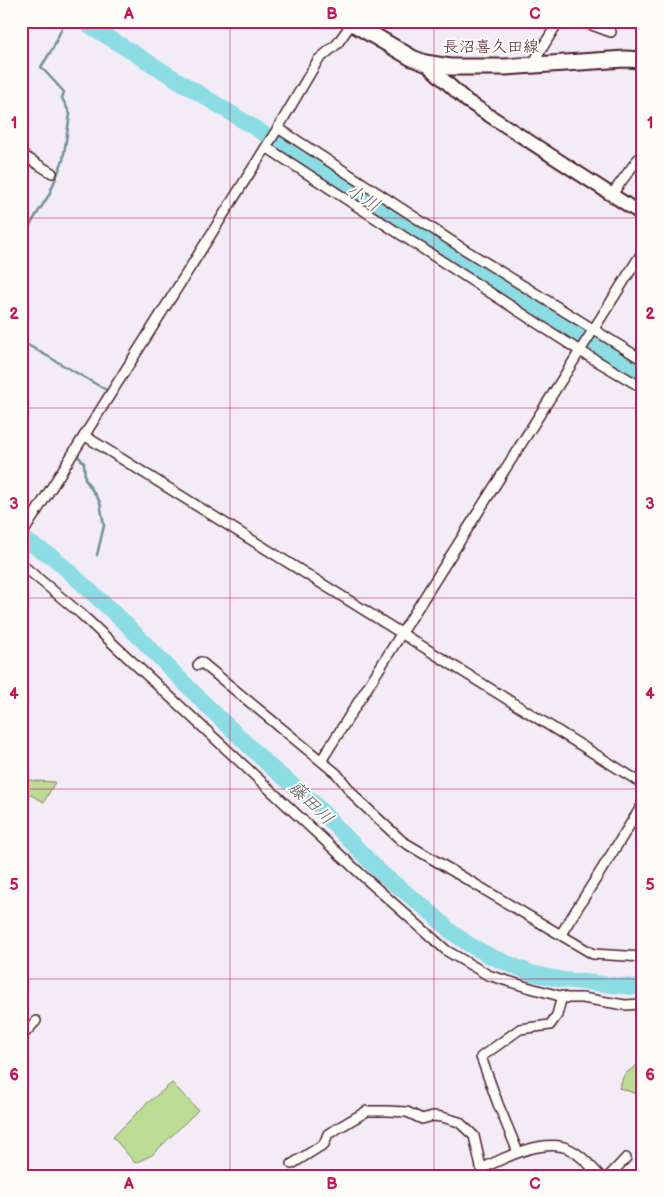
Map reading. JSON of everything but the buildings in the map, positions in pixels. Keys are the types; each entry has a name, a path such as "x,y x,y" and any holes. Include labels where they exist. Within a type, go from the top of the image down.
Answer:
{"main road":[{"name":"長沼喜久田線","path":"353,22 412,58 425,63 450,66 532,65 625,59 643,60"}],"street":[{"path":"532,65 555,27 563,21"},
{"path":"580,21 610,32"},
{"path":"21,536 278,128 318,60 337,44 353,22"},
{"path":"425,63 468,101 643,215"},
{"path":"278,128 459,246 643,360"},
{"path":"266,147 580,351 643,388"},
{"path":"21,154 52,173"},
{"path":"612,194 638,159"},
{"path":"322,761 643,251"},
{"path":"85,436 643,784"},
{"path":"21,564 27,567 81,614 365,878 447,951 488,974 562,996 625,1005 643,1004"},
{"path":"198,665 202,662 322,761 340,778 357,799 402,841 593,954 643,957"},
{"path":"561,934 643,804"},
{"path":"518,1152 498,1104 482,1058 520,1029 550,1025 557,1015 562,996"},
{"path":"21,1037 36,1021"},
{"path":"292,1164 324,1144 328,1134 367,1111 388,1111 407,1112 422,1118 442,1117 460,1122 474,1136 482,1172 518,1152 553,1146 564,1147 584,1158 600,1176"},
{"path":"609,1176 626,1158"}],"green space":[{"path":"21,778 55,782 44,802 21,790"},
{"path":"643,1060 643,1096 619,1088 624,1075"},
{"path":"172,1083 198,1110 152,1155 135,1163 113,1137 145,1105"}],"waterway":[{"path":"21,239 49,195 63,160 70,114 62,98 64,92 41,67 53,48 65,21"},
{"name":"小川","path":"82,21 255,128 643,375"},
{"path":"21,341 108,391"},
{"path":"76,454 84,463 85,479 100,502 104,526 97,555"},
{"name":"藤田川","path":"21,538 53,557 124,622 273,769 308,797 380,872 435,916 450,931 492,957 531,973 563,980 643,988"}]}
